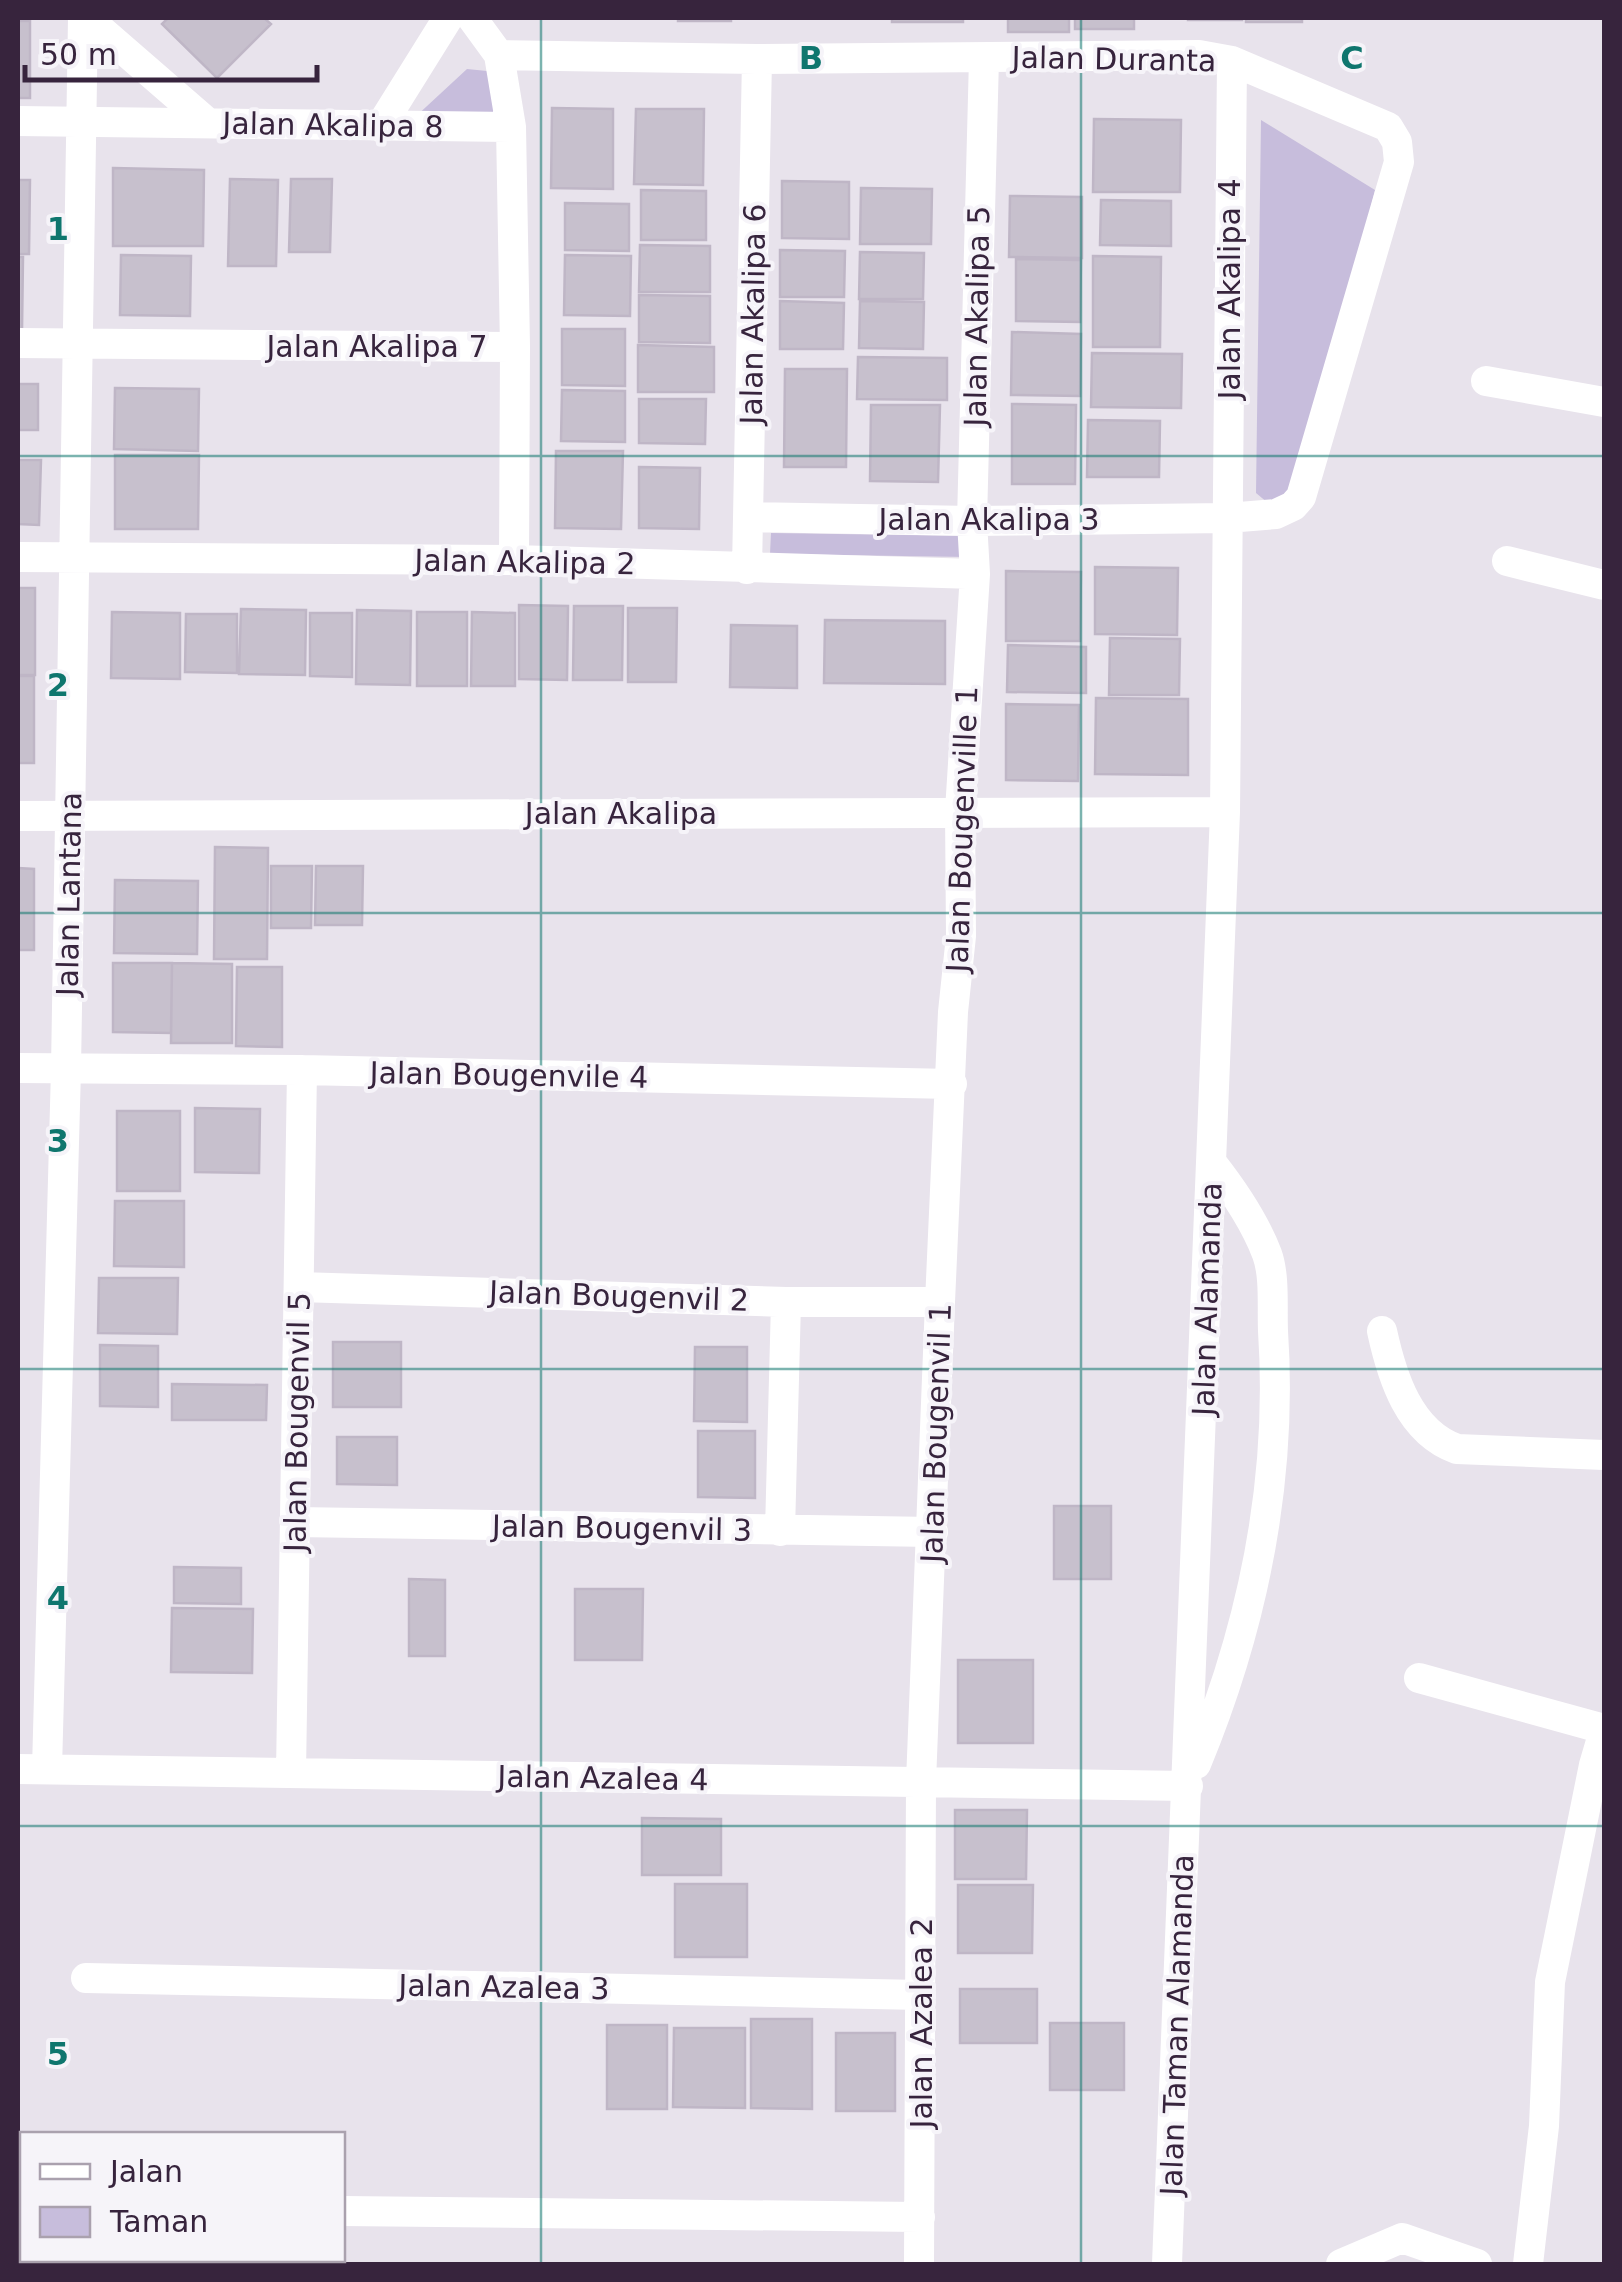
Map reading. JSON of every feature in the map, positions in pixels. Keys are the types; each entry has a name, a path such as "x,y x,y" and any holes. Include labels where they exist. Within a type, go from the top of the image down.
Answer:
{"street":[{"name":"Jalan Lantana","path":"32,1769 66,1069 85,18"},
{"path":"85,18 208,124"},
{"path":"380,127 469,19 499,55 511,127"},
{"name":"Jalan Duranta","path":"499,55 757,59 1199,55 1232,60 1388,128 1398,142 1399,162 1301,497"},
{"name":"Jalan Akalipa 5","path":"975,574 972,521 984,58"},
{"name":"Jalan Akalipa 6","path":"747,569 757,59"},
{"name":"Jalan Akalipa 4","path":"1227,518 1232,60"},
{"name":"Jalan Akalipa 8","path":"18,121 511,127"},
{"name":"Jalan Akalipa 7","path":"18,343 516,347 511,127"},
{"path":"514,560 516,347"},
{"path":"1486,381 1604,402"},
{"name":"Jalan Akalipa 3","path":"750,518 1227,518 1276,514 1294,506 1301,497"},
{"path":"1225,812 1227,518"},
{"name":"Jalan Akalipa 2","path":"18,557 514,560 975,574"},
{"path":"1507,561 1604,585"},
{"name":"Jalan Bougenville 1","path":"952,1084 953,1012 961,936 960,812 975,574"},
{"name":"Jalan Akalipa","path":"18,816 1225,812"},
{"name":"Jalan Alamanda","path":"1188,1786 1225,812"},
{"name":"Jalan Bougenvile 4","path":"18,1068 952,1084"},
{"name":"Jalan Bougenvil 5","path":"291,1773 302,1070"},
{"name":"Jalan Bougenvil 1","path":"921,1782 952,1084"},
{"path":"1188,1786 1226,1692 1271,1498 1275,1350 1269,1258 1242,1202 1212,1162"},
{"name":"Jalan Bougenvil 2","path":"298,1286 786,1302 940,1302"},
{"name":"Jalan Bougenvil 3","path":"295,1522 780,1531 786,1302"},
{"path":"1382,1331 1402,1394 1430,1437 1442,1444 1456,1450 1604,1455"},
{"path":"780,1531 933,1532"},
{"path":"1419,1678 1604,1730 1550,1982 1544,2126 1528,2264"},
{"name":"Jalan Azalea 4","path":"32,1769 1188,1786"},
{"name":"Jalan Azalea 2","path":"919,2264 921,1782"},
{"name":"Jalan Taman Alamanda","path":"1167,2264 1188,1786"},
{"name":"Jalan Azalea 3","path":"86,1978 921,1995"},
{"path":"345,2211 920,2217"},
{"path":"1341,2264 1402,2238 1477,2264"}],"green space":[{"path":"467,69 497,72 508,115 413,119"},
{"path":"1261,120 1375,190 1300,499 1268,503 1256,493"},
{"path":"771,533 970,536 969,557 770,554"}],"building":[{"path":"168,18 264,18 271,24 217,78 162,24"},
{"path":"731,18 731,21 678,21"},
{"path":"892,18 963,18 963,22 892,22"},
{"path":"1008,18 1069,18 1069,32 1008,32"},
{"path":"1075,18 1134,18 1134,29 1075,29"},
{"path":"1242,18 1242,20 1188,20"},
{"path":"1246,18 1302,18 1302,22 1246,22"},
{"path":"18,21 30,21 30,98 18,98"},
{"path":"552,108 613,109 613,189 551,188"},
{"path":"636,109 704,109 703,185 634,184"},
{"path":"1094,119 1181,120 1180,192 1093,192"},
{"path":"113,168 204,170 203,246 113,246"},
{"path":"230,179 278,180 276,266 228,266"},
{"path":"291,179 332,179 330,252 289,252"},
{"path":"18,180 30,180 29,254 18,254"},
{"path":"782,181 849,182 849,239 782,238"},
{"path":"861,188 932,189 931,244 860,244"},
{"path":"641,190 706,191 706,240 641,240"},
{"path":"1010,196 1082,197 1082,258 1009,257"},
{"path":"1101,200 1171,201 1171,246 1100,245"},
{"path":"565,203 629,204 629,251 565,250"},
{"path":"640,245 710,246 710,292 639,292"},
{"path":"780,250 845,251 844,297 780,297"},
{"path":"860,252 924,253 923,299 859,299"},
{"path":"121,255 191,256 190,316 120,315"},
{"path":"565,255 631,256 630,316 564,315"},
{"path":"1093,256 1161,257 1160,347 1093,347"},
{"path":"18,257 23,257 22,331 18,330"},
{"path":"1016,259 1081,260 1080,322 1016,321"},
{"path":"639,295 710,296 710,343 639,342"},
{"path":"780,301 844,303 843,349 780,349"},
{"path":"860,301 924,302 923,349 859,348"},
{"path":"562,329 625,329 625,386 562,385"},
{"path":"1012,332 1081,334 1080,396 1011,395"},
{"path":"638,345 714,347 714,392 638,392"},
{"path":"1092,353 1182,354 1181,408 1091,407"},
{"path":"858,357 947,358 947,400 857,399"},
{"path":"785,369 847,369 846,467 784,467"},
{"path":"18,384 38,384 38,430 18,430"},
{"path":"115,388 199,389 198,451 114,449"},
{"path":"562,390 625,391 625,442 561,441"},
{"path":"639,399 706,399 705,444 639,443"},
{"path":"1012,404 1076,405 1075,484 1012,484"},
{"path":"871,405 940,405 938,482 870,481"},
{"path":"1088,420 1160,421 1159,477 1087,477"},
{"path":"556,451 623,451 621,529 555,528"},
{"path":"115,455 199,455 198,529 115,529"},
{"path":"18,460 41,460 39,525 18,524"},
{"path":"639,467 700,468 699,529 639,528"},
{"path":"1095,567 1178,568 1177,635 1095,634"},
{"path":"1006,571 1081,572 1080,641 1006,641"},
{"path":"18,588 35,588 35,675 18,675"},
{"path":"519,605 568,606 567,680 519,679"},
{"path":"574,606 623,606 622,680 573,680"},
{"path":"628,608 677,608 676,682 628,682"},
{"path":"241,609 306,610 305,675 239,674"},
{"path":"357,610 411,611 410,685 356,684"},
{"path":"112,612 180,613 180,679 111,678"},
{"path":"417,612 467,612 467,686 417,686"},
{"path":"472,612 515,613 515,686 471,686"},
{"path":"310,613 352,613 352,677 310,676"},
{"path":"186,614 237,614 237,673 185,672"},
{"path":"825,620 945,621 945,684 824,683"},
{"path":"731,625 797,626 797,688 730,687"},
{"path":"1110,638 1180,639 1179,695 1109,695"},
{"path":"1008,645 1086,647 1086,693 1007,692"},
{"path":"18,676 34,676 34,763 18,763"},
{"path":"1096,698 1188,699 1188,775 1095,774"},
{"path":"1006,704 1079,705 1078,781 1006,780"},
{"path":"215,847 268,848 267,959 214,959"},
{"path":"271,866 312,866 311,928 271,928"},
{"path":"316,866 363,866 362,925 315,925"},
{"path":"18,868 34,869 34,950 18,950"},
{"path":"115,880 198,881 197,954 114,953"},
{"path":"113,963 172,963 171,1033 113,1032"},
{"path":"172,963 232,964 232,1043 171,1043"},
{"path":"237,967 282,967 282,1047 236,1046"},
{"path":"195,1108 260,1109 259,1173 195,1172"},
{"path":"117,1111 180,1111 180,1191 117,1191"},
{"path":"115,1201 184,1201 184,1267 114,1266"},
{"path":"99,1278 178,1278 177,1334 98,1333"},
{"path":"333,1342 401,1342 401,1407 333,1407"},
{"path":"100,1345 158,1346 158,1407 100,1406"},
{"path":"695,1347 747,1347 747,1422 694,1421"},
{"path":"172,1384 267,1385 266,1420 172,1420"},
{"path":"698,1431 755,1431 755,1498 698,1497"},
{"path":"337,1437 397,1437 397,1485 337,1484"},
{"path":"1054,1506 1111,1506 1111,1579 1054,1579"},
{"path":"174,1567 241,1568 241,1604 174,1603"},
{"path":"409,1579 445,1580 445,1656 409,1656"},
{"path":"575,1589 643,1589 642,1660 575,1660"},
{"path":"172,1608 253,1609 252,1673 171,1672"},
{"path":"958,1660 1033,1660 1033,1743 958,1743"},
{"path":"955,1810 1027,1810 1026,1879 955,1879"},
{"path":"642,1818 721,1819 721,1875 642,1875"},
{"path":"675,1884 747,1884 747,1957 675,1957"},
{"path":"958,1885 1033,1885 1032,1953 958,1953"},
{"path":"960,1989 1037,1989 1037,2043 960,2043"},
{"path":"751,2019 812,2019 812,2109 751,2108"},
{"path":"1050,2023 1124,2023 1124,2090 1050,2090"},
{"path":"607,2025 667,2025 667,2109 607,2109"},
{"path":"674,2028 745,2028 745,2108 673,2107"},
{"path":"836,2033 895,2033 895,2111 836,2111"}]}
